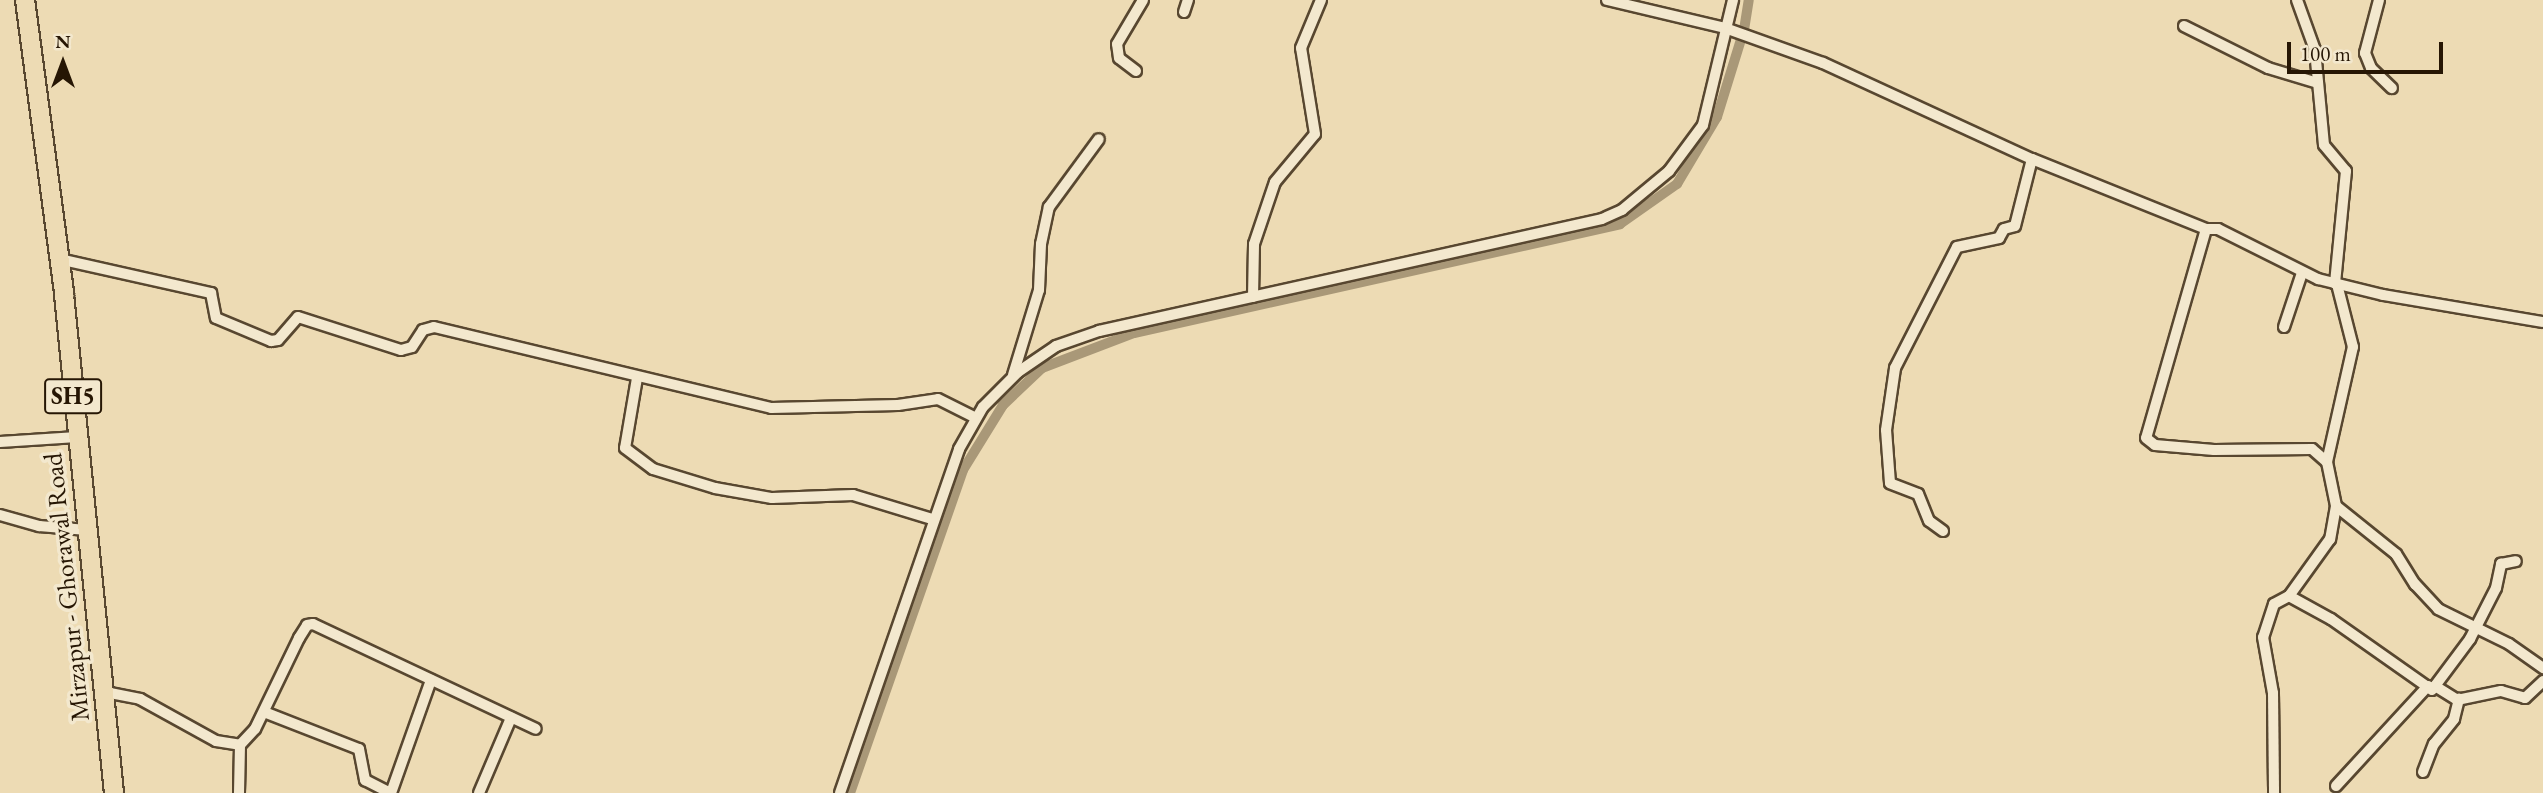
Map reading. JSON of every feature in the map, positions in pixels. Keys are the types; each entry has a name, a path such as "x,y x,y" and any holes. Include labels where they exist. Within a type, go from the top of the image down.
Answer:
{"main road":[{"name":"Mirzapur - Ghorawal Road","path":"25,0 59,258 114,793"}],"street":[{"path":"1136,71 1119,58 1116,44 1143,0"},
{"path":"1184,12 1188,0"},
{"path":"1253,297 1254,244 1275,182 1315,134 1301,48 1321,0"},
{"path":"1607,0 1750,36 1933,110 2032,159 2206,229 2233,236 2302,273 2336,283 2543,322"},
{"path":"840,793 932,519 976,418 1012,378 1075,338 1602,219 1622,210 1670,172 1703,125 1730,30 1733,0"},
{"path":"2274,793 2273,693 2263,637 2274,604 2289,596 2330,539 2336,506 2328,462 2353,347 2336,283 2346,171 2342,161 2325,145 2313,41 2297,0"},
{"path":"2379,0 2365,53 2371,68 2392,88"},
{"path":"2183,26 2268,68 2318,83"},
{"path":"1012,378 1039,290 1041,244 1049,206 1099,139"},
{"path":"1943,531 1929,521 1918,494 1890,483 1886,430 1895,368 1957,247 1999,238 2004,229 2015,226 2032,159"},
{"path":"2206,229 2146,438 2155,445 2214,450 2312,449 2328,462"},
{"path":"59,258 211,293 216,318 271,341 278,340 298,317 401,350 412,347 423,331 434,327 637,378 779,409 898,405 939,398 976,418"},
{"path":"2284,327 2302,273"},
{"path":"637,378 625,448 653,469 715,488 772,498 853,495 932,519"},
{"path":"0,442 77,437"},
{"path":"2336,506 2396,554 2432,604 2543,668"},
{"path":"0,515 39,526 87,530"},
{"path":"2336,786 2432,686 2470,639 2473,626 2496,588 2502,561 2516,561"},
{"path":"2289,596 2331,619 2432,686 2459,699 2501,691 2525,698 2543,681"},
{"path":"239,793 240,745 264,712 310,624 536,729"},
{"path":"264,712 359,748 365,779 390,793 431,680"},
{"path":"105,692 140,699 216,741 240,745"},
{"path":"2423,772 2434,744 2454,719 2459,699"},
{"path":"479,793 511,718"}],"waterway":[{"path":"850,793 963,470 1003,405 1042,368 1134,333 1620,224 1677,184 1717,117 1744,30 1749,0"}]}
